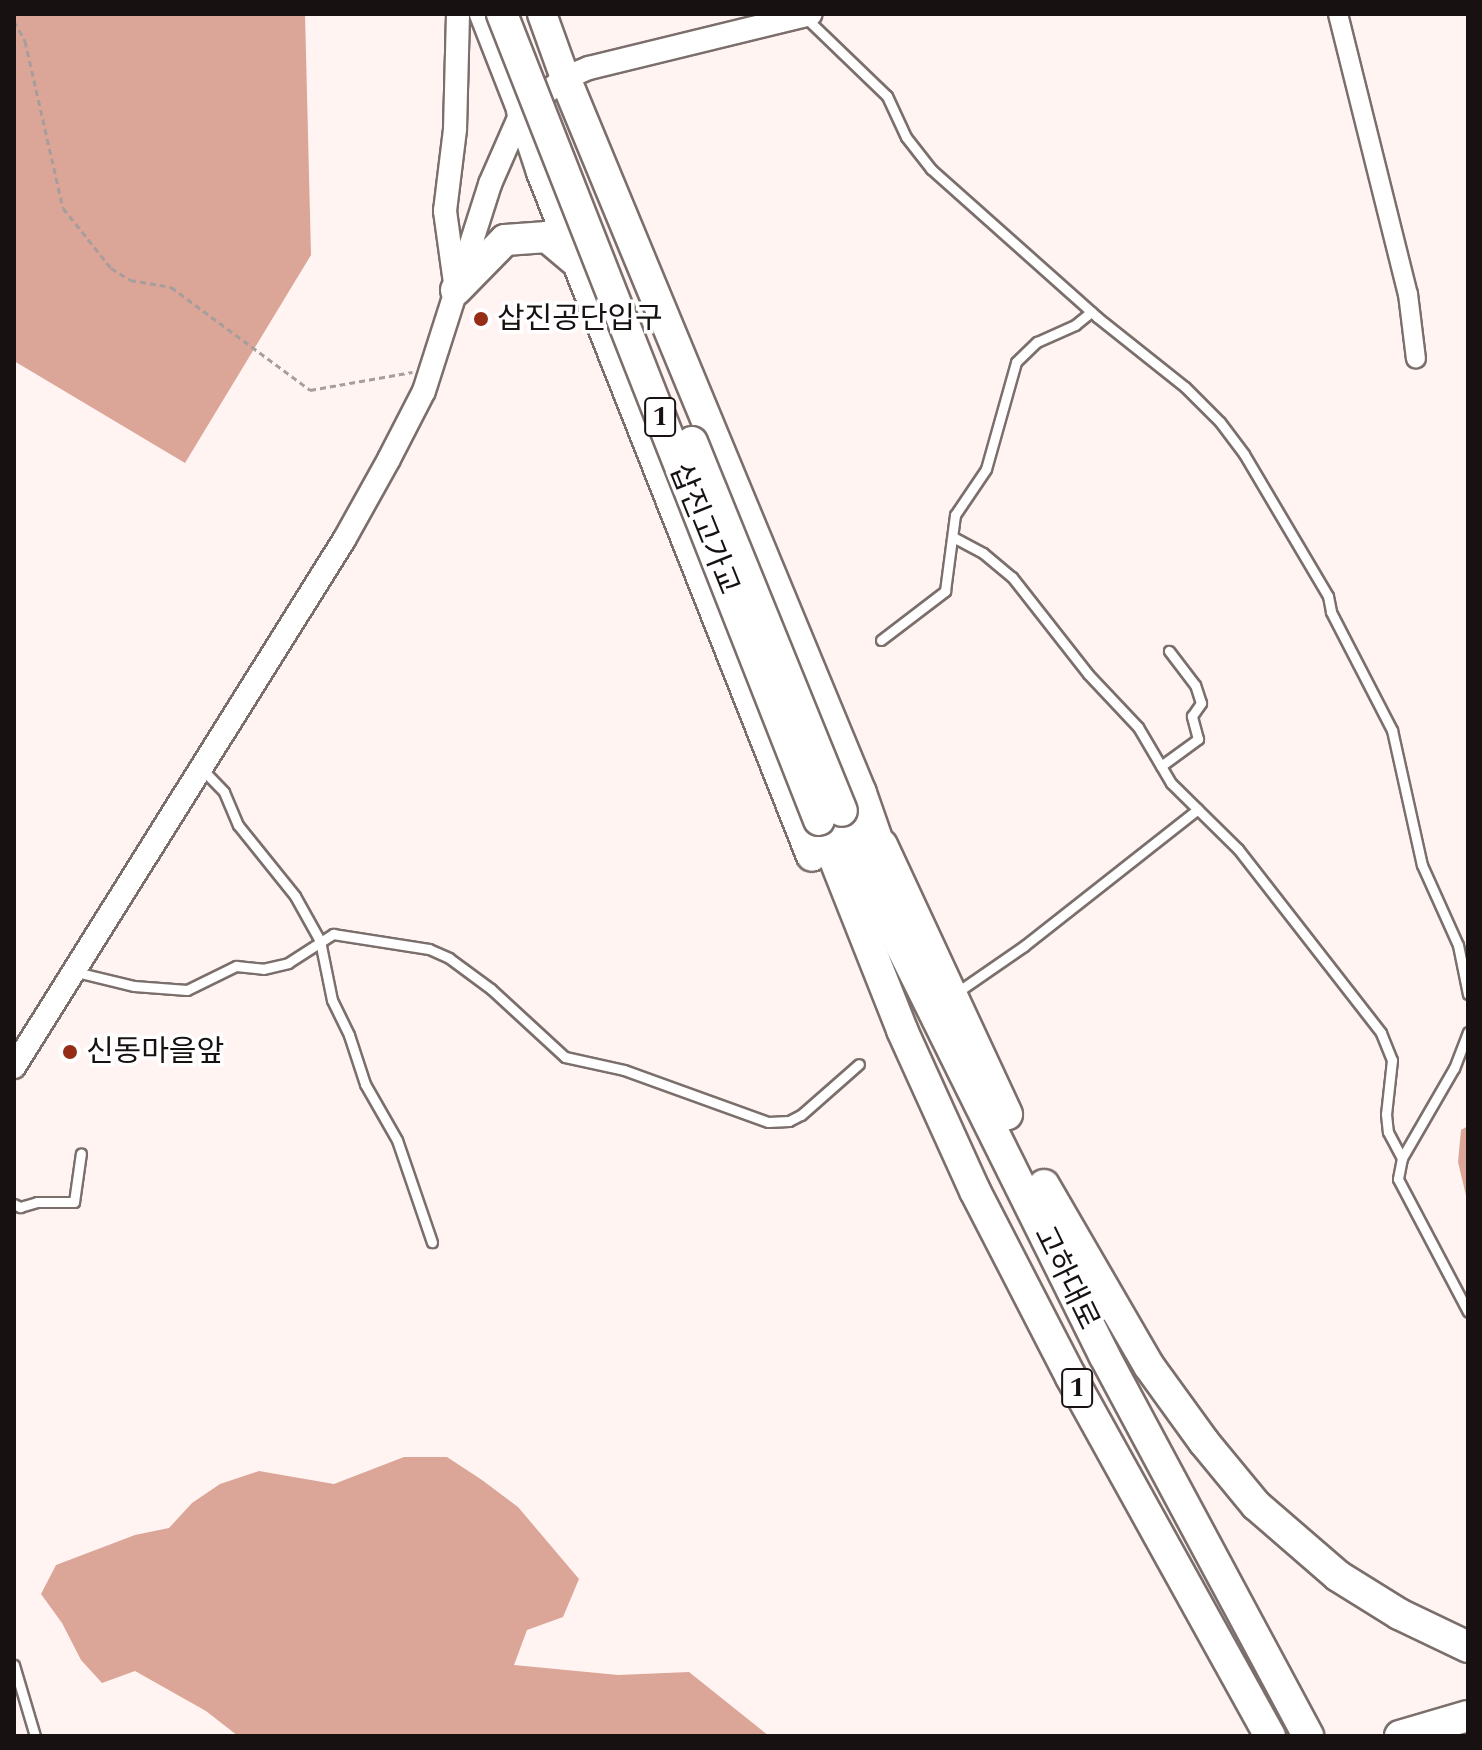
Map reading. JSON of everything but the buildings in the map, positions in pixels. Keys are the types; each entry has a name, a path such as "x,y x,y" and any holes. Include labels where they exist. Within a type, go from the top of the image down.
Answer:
{"highway":[{"name":"삽진고가교","path":"502,14 830,815"},
{"name":"삽진고가교","path":"523,14 830,815"},
{"path":"565,78 882,845 1020,1141 1070,1235 1149,1366 1204,1442 1256,1505 1338,1576 1399,1614 1468,1647"},
{"path":"522,111 855,964 902,1030"},
{"path":"456,290 505,240 525,235 547,237 581,265"},
{"name":"고하대로","path":"830,815 901,946 1104,1355 1308,1736"},
{"name":"고하대로","path":"830,815 902,1030 975,1191 1021,1283 1270,1736"},
{"path":"882,845 901,946"},
{"path":"1400,1736 1466,1716"}],"main road":[{"path":"484,14 522,111"},
{"path":"542,14 565,78"}],"street":[{"path":"456,290 445,211 456,115 458,14"},
{"path":"1338,14 1408,294 1416,359"},
{"path":"14,1067 366,502 424,391 490,184 522,111 565,78 589,68 807,15"}],"lane":[{"path":"807,15 887,96 906,137 931,169 1091,312 1185,387 1220,422 1285,520 1328,596 1331,612 1392,730 1422,865 1458,945 1468,994"},
{"path":"881,640 945,591 955,515 990,457 1016,362 1037,342 1075,325 1091,312"},
{"path":"953,537 983,553 1012,577 1088,674 1138,727 1178,791 1238,849 1381,1033 1392,1060 1386,1114 1388,1132 1393,1149 1402,1158"},
{"path":"1161,766 1198,739 1192,716 1201,703 1195,685 1169,651"},
{"path":"201,768 224,792 238,825 295,896 320,941 332,1000 349,1035 368,1092 397,1140 432,1242"},
{"path":"959,991 1024,946 1198,809"},
{"path":"73,971 134,986 187,990 236,966 263,969 288,963 333,934 378,939 439,952 491,989 565,1057 624,1070 768,1122 789,1121 801,1115 859,1064"},
{"path":"1468,1032 1454,1068 1402,1158 1398,1179 1468,1312"},
{"path":"14,1204 20,1207 37,1202 74,1202 81,1153"},
{"path":"14,1665 35,1736"}],"path":[{"path":"14,21 25,41 63,208 111,268 130,280 171,287 310,390 432,369"}],"shaded area":[{"path":"14,14 305,14 311,255 185,463 14,361"},
{"path":"1468,1126 1468,1204 1458,1162 1461,1130"},
{"path":"404,1457 447,1457 482,1480 518,1507 579,1579 563,1617 527,1630 514,1665 618,1675 689,1672 769,1736 238,1736 206,1711 135,1671 102,1683 81,1660 62,1623 41,1594 56,1565 135,1535 169,1528 192,1503 220,1484 259,1471 334,1484"}],"place":[{"name":"삽진공단입구","path":"481,319"},
{"name":"신동마을앞","path":"70,1052"}]}
